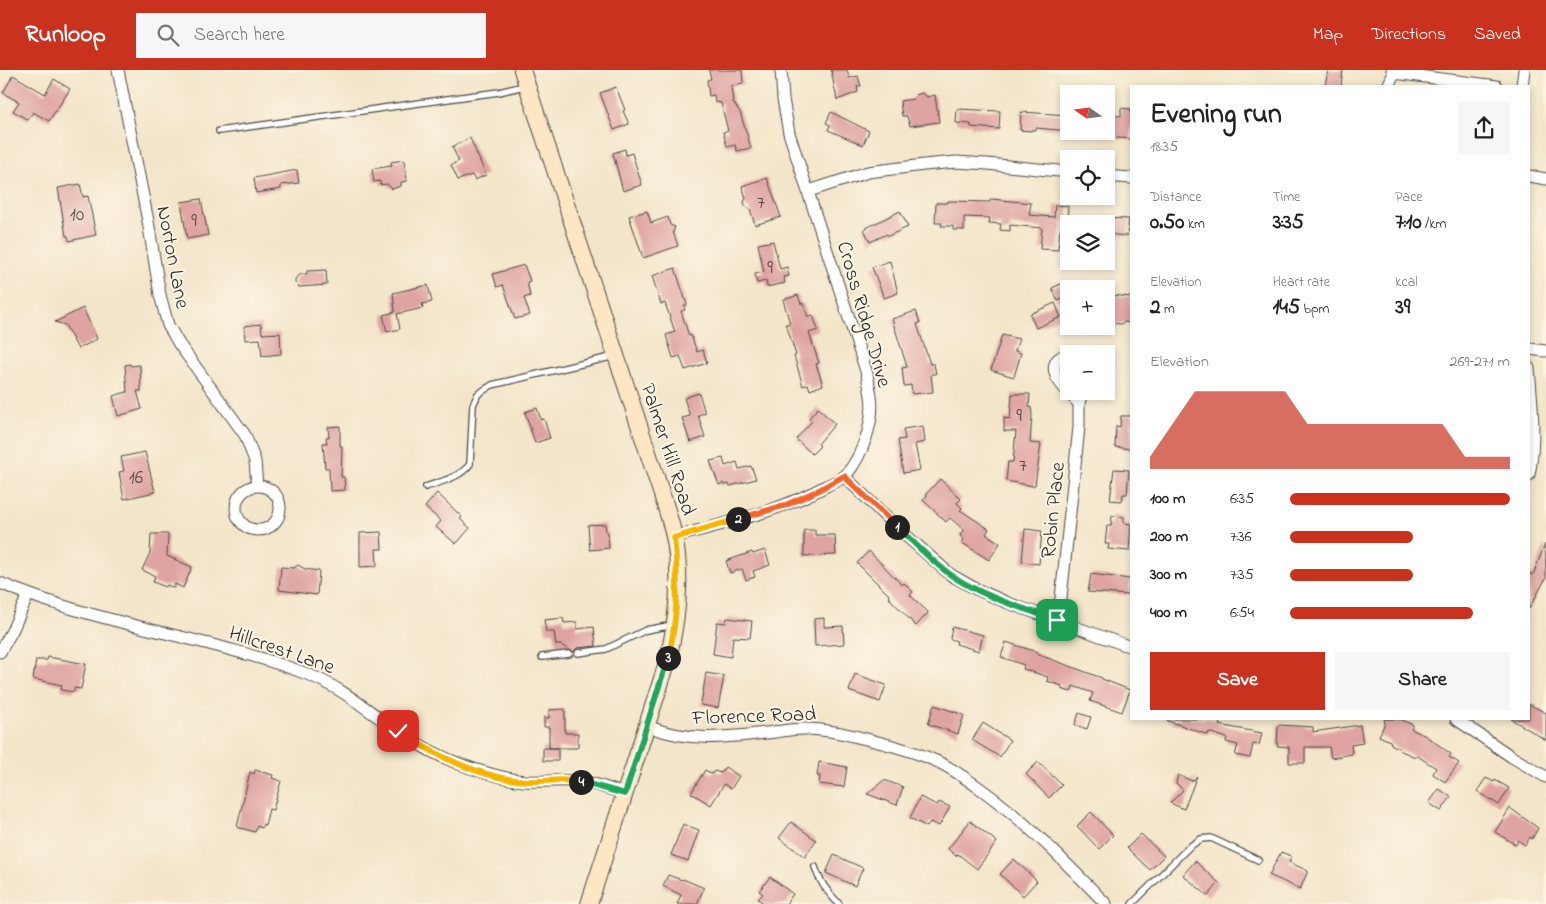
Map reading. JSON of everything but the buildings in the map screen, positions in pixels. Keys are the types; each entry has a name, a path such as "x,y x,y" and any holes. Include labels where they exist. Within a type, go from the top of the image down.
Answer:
{"main road":[{"name":"Palmer Hill Road","path":"524,78 662,492 674,538 677,566 678,597 667,663 589,904"}],"street":[{"name":"Norton Lane","path":"118,70 148,221 160,295 168,325 179,344 245,435 255,462 257,486"},
{"name":"Cross Ridge Drive","path":"674,538 786,505 844,476 856,460 865,439 870,418 872,398 867,374 789,133 783,99 781,70"},
{"path":"1522,85 1524,70"},
{"path":"1388,85 1393,72 1490,85"},
{"path":"809,191 868,172 924,164 956,162 1060,171"},
{"path":"1530,176 1546,179"},
{"path":"1115,177 1130,178"},
{"path":"1530,349 1546,351"},
{"path":"1060,357 1056,362 1054,371 1060,382"},
{"path":"1530,383 1533,454 1530,470"},
{"path":"1076,400 1079,404"},
{"name":"Robin Place","path":"1057,620 1079,427 1080,400"},
{"path":"844,476 896,527 951,575 976,589 1008,603 1130,647"},
{"name":"Hillcrest Lane","path":"0,582 28,594 80,610 243,653 308,674 333,685 427,750 453,762 484,772 526,781 576,780 625,794"},
{"path":"0,652 12,631 28,594"},
{"path":"1457,720 1512,757 1546,777"},
{"name":"Florence Road","path":"647,726 683,737 702,738 766,734 802,729 826,730 887,744 936,761 961,775 1002,804 1076,873 1106,904"}],"lane":[{"path":"218,132 499,92 524,78"},
{"path":"426,487 457,475 470,464 473,405 478,394 492,385 616,356"},
{"path":"578,653 606,649 646,630 675,624"},
{"path":"542,657 569,654"},
{"path":"1132,904 1189,847 1201,839 1211,838 1258,860"},
{"path":"815,867 818,877 830,895 839,904"}],"route":[{"path":"398,731 427,750 453,762 484,772 526,781 576,780 625,794 673,640 678,597 674,538 786,505 844,476 896,527 951,575 976,589 1008,603 1057,620"}]}
